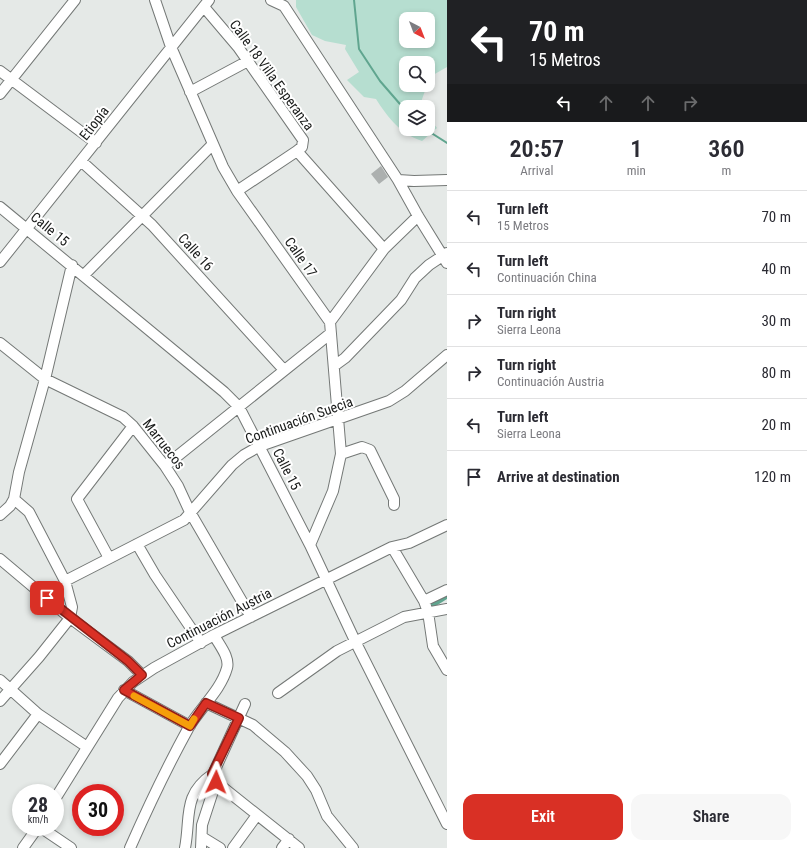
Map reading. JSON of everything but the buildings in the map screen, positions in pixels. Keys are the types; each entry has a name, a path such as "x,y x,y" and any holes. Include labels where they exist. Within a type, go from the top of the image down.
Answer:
{"street":[{"path":"0,94 75,0"},
{"name":"Calle 17","path":"154,0 171,47 212,145 237,191 330,322"},
{"path":"271,0 285,3 398,180 418,216 446,257 414,278 401,300 345,358 334,366"},
{"name":"Etiopía","path":"0,262 207,3"},
{"name":"Calle 18 Villa Esperanza","path":"207,3 303,140 302,147 297,151 384,249"},
{"path":"190,92 248,61"},
{"path":"0,71 96,143"},
{"path":"84,275 212,145"},
{"path":"237,191 297,151"},
{"name":"Calle 16","path":"81,161 143,216 284,370"},
{"path":"398,180 447,180"},
{"name":"Calle 15","path":"0,207 224,392 238,408 260,446 310,545 356,643 447,824"},
{"path":"310,545 333,491 341,454 330,322 384,249 418,216"},
{"path":"0,515 10,506 14,499 19,472 45,379 72,265"},
{"path":"165,466 331,333"},
{"name":"Marruecos","path":"0,343 45,379 123,417 133,426 165,466 178,486 190,512 251,617"},
{"name":"Continuación Suecia","path":"65,580 184,520 232,465 244,454 260,446 397,398 447,355"},
{"path":"109,558 76,500 133,426"},
{"path":"341,454 362,447 370,450 394,499 394,505"},
{"path":"0,701 39,657 70,618 72,607 65,580 29,512 14,499"},
{"name":"Continuación Austria","path":"64,784 124,690 142,675 214,635 392,547 409,543 447,525"},
{"path":"137,544 155,575 201,642"},
{"path":"392,547 424,601 428,612 433,646 447,670"},
{"path":"0,559 70,618 128,661 142,675"},
{"path":"424,601 447,590"},
{"path":"278,693 337,651 356,643 404,617 447,609"},
{"path":"130,848 159,784 190,726 219,685 227,668 227,659 214,635"},
{"path":"0,680 38,714 87,747"},
{"path":"124,690 190,726"},
{"path":"206,703 239,718 263,732 303,770 316,790 327,816 352,848"},
{"path":"202,848 202,825 214,778 245,704"},
{"path":"0,764 38,714"},
{"path":"214,778 257,815 299,848"},
{"path":"185,848 189,805 202,781 214,778"},
{"path":"233,848 257,815"},
{"path":"23,848 32,836"},
{"path":"53,836 71,848"},
{"path":"202,837 220,848"},
{"path":"282,848 289,839"}],"green space":[{"path":"296,0 447,0 447,67 435,74 435,56 399,56 399,92 425,92 422,100 399,100 399,128 385,113 376,99 364,97 347,80 359,72 345,49 346,45 325,41 312,35 296,7"},
{"path":"411,136 428,136 422,141"}],"waterway":[{"path":"354,0 359,49 380,81 399,103"},
{"path":"435,135 447,143"},
{"path":"434,603 447,595"}],"slow traffic":[{"path":"134,696 190,726 194,719"}],"route":[{"path":"47,598 70,618 128,661 142,675 128,685 124,690 190,726 206,703 239,718 212,774 216,782"}]}
